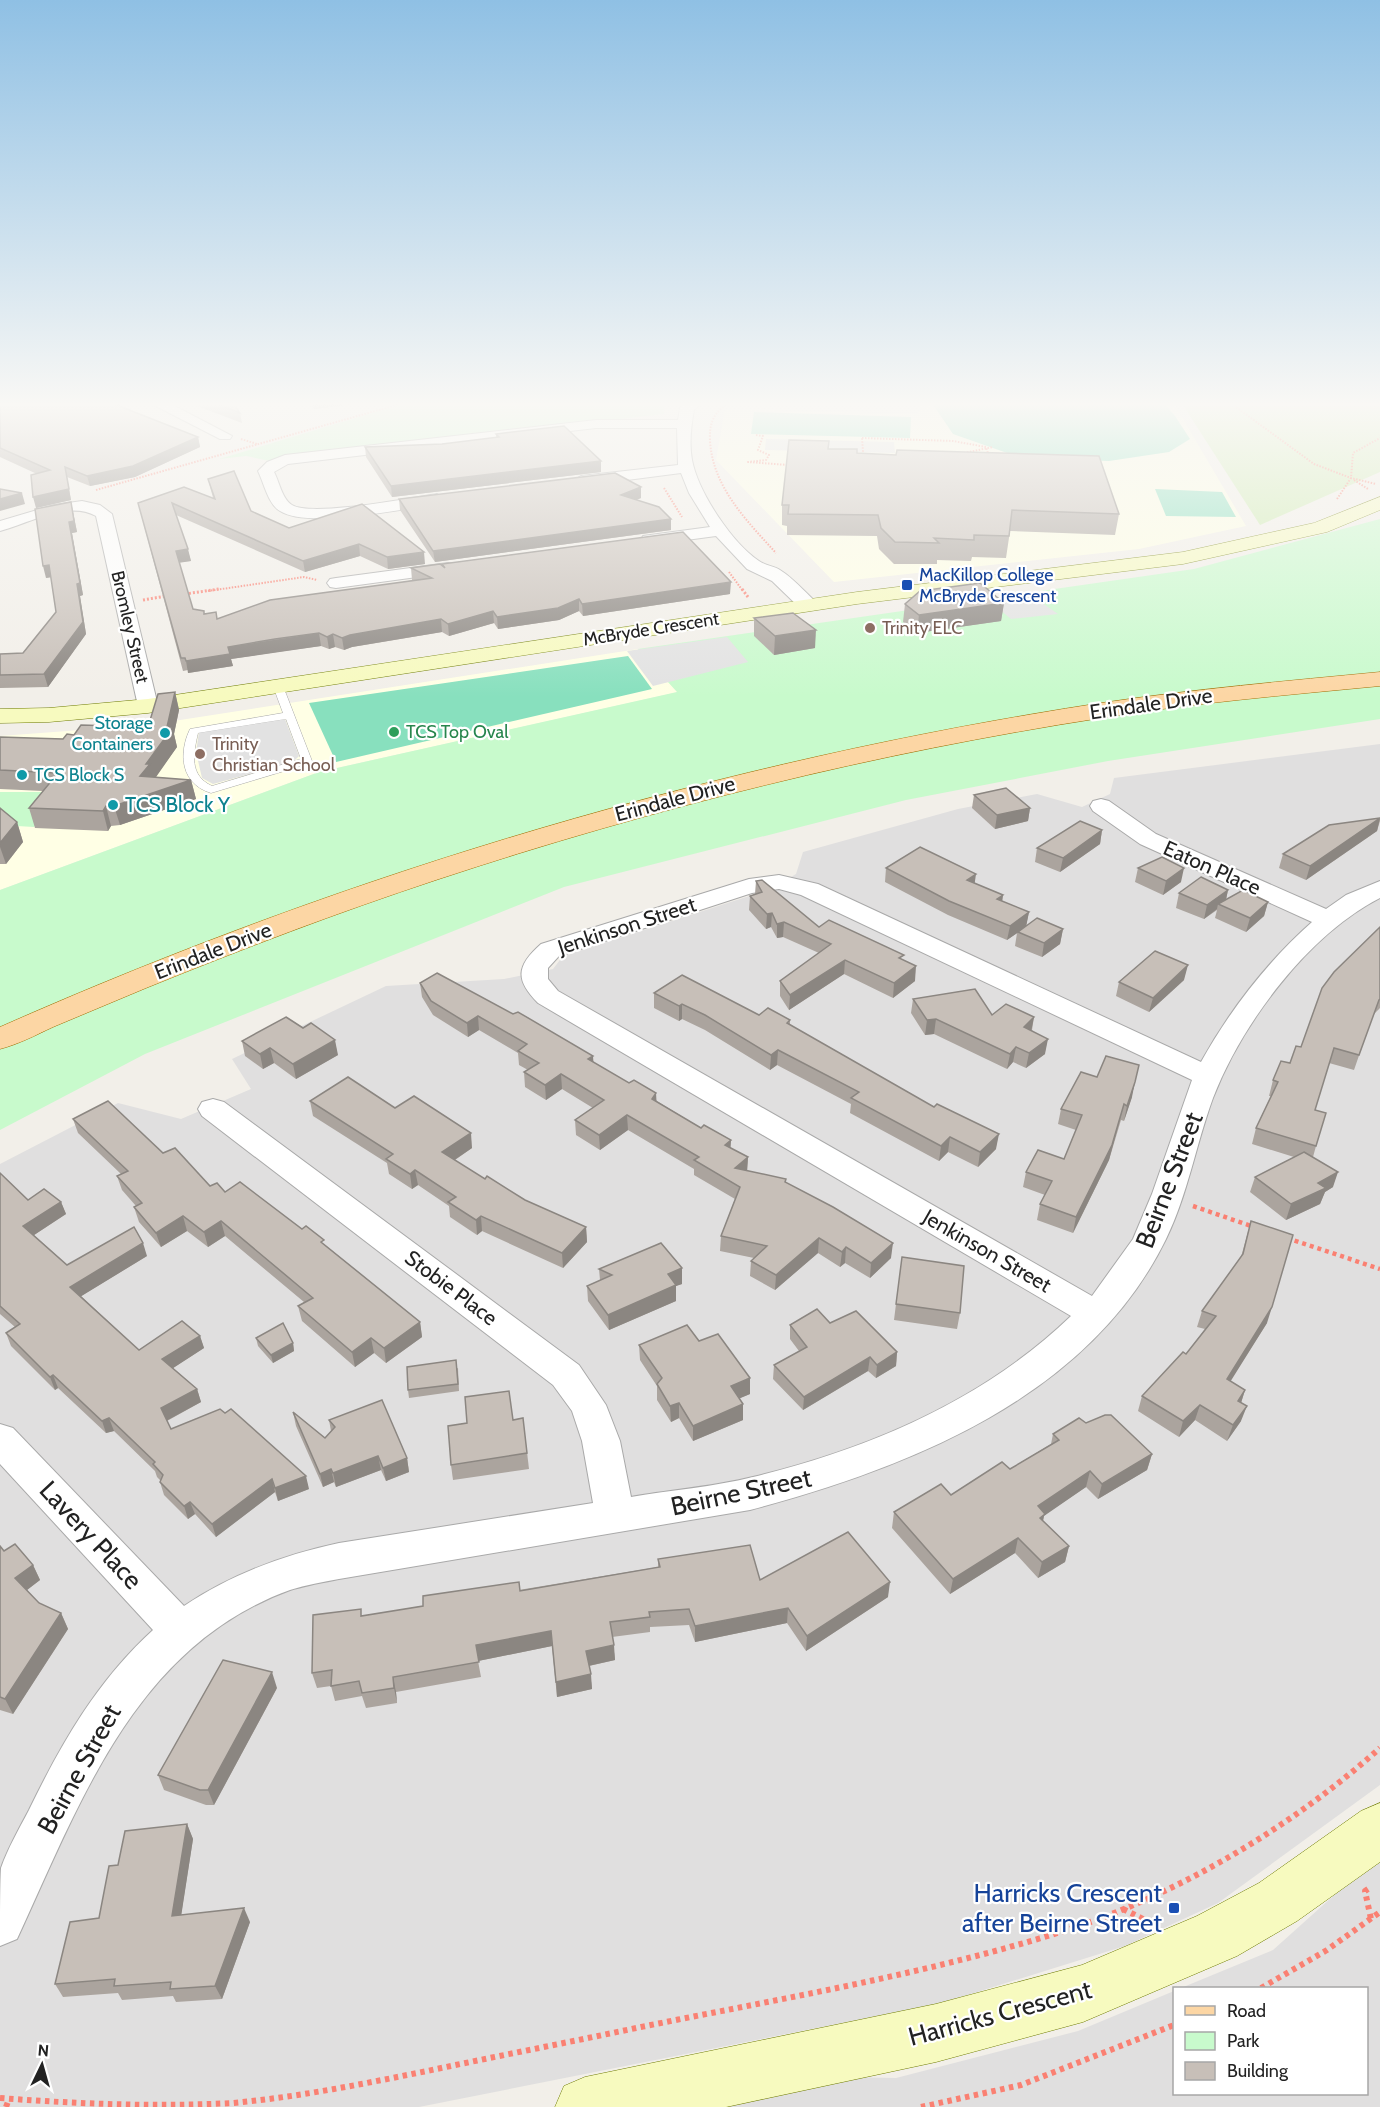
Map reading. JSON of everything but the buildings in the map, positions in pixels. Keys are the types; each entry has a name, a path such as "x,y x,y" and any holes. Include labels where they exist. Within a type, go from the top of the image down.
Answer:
{"main road":[{"name":"Erindale Drive","path":"0,1039 224,946 378,889 527,840 735,783 890,748 1042,719 1215,695 1380,680"}],"street":[{"path":"280,500 283,507 298,513 322,514 427,500"},
{"path":"702,500 721,530 755,566 774,574 808,605"},
{"name":"McBryde Crescent","path":"0,716 59,714 281,695 808,605 984,581 1167,561 1320,528 1372,502"},
{"name":"Bromley Street","path":"0,526 63,508 79,506 100,510 104,514 148,706"},
{"path":"630,543 721,530"},
{"path":"336,583 465,566"},
{"path":"755,566 756,578 784,609"},
{"name":"Eaton Place","path":"1101,806 1148,839 1329,920"},
{"name":"Jenkinson Street","path":"1096,1314 548,997 535,987 532,972 540,958 550,950 749,886 779,882 809,889 1208,1076"},
{"name":"Beirne Street","path":"0,1922 81,1755 116,1699 159,1651 182,1632 260,1584 286,1574 339,1561 615,1517 750,1494 798,1483 887,1453 968,1413 1004,1390 1069,1341 1096,1314 1136,1263 1152,1236 1208,1076 1248,1009 1278,970 1329,920 1358,899 1380,888"},
{"name":"Stobie Place","path":"213,1109 566,1375 588,1405 601,1441 615,1517"},
{"name":"Lavery Place","path":"0,1439 182,1632"},
{"name":"Harricks Crescent","path":"585,2107 679,2098 1083,1993 1217,1936 1278,1902 1380,1830"}],"lane":[{"path":"281,695 289,715 307,761 211,790 194,780 186,760 194,730 289,715"},
{"path":"276,717 281,695"}],"path":[{"path":"734,500 750,524 781,559"},
{"path":"180,594 304,577 336,583"},
{"path":"124,602 169,596"},
{"path":"1165,1198 1256,1227"},
{"path":"1278,1235 1380,1269"},
{"path":"0,2098 118,2107 172,2106 234,2103 336,2089 934,1968 1070,1929 1151,1897 1227,1858 1339,1785 1380,1748"},
{"path":"1371,1919 1365,1891 1373,1886"},
{"path":"1123,1908 1148,1922 1156,1918"},
{"path":"1264,1987 1327,1950 1380,1912"},
{"path":"921,2107 1021,2085 1173,2025"},
{"path":"6,2107 9,2099"}],"shaded area":[{"path":"755,500 1231,500 1246,526 1139,549 834,582"},
{"path":"1028,593 1058,614 1011,619 987,599"},
{"path":"727,637 748,662 653,686 627,651"},
{"name":"Trinity Christian School","path":"638,649 678,692 319,772 0,890 0,736 148,725"},
{"path":"285,719 299,756 293,762 213,784 202,778 196,752 199,732"},
{"path":"1380,744 1380,1785 1218,1903 1125,1946 942,2003 419,2107 0,2107 0,1164 118,1103 181,1119 251,1089 232,1059 386,986 504,979 553,969 563,956 771,889 796,874 803,852 958,809 1037,794 1082,807 1110,794 1114,778"},
{"path":"1380,1854 1380,2107 718,2107 736,2075 896,2078 1078,2031 1173,1991 1173,2095 1368,2095 1368,1987 1183,1987 1273,1950"}],"green space":[{"path":"1160,500 1227,500 1236,517 1166,516"},
{"path":"1244,500 1316,500 1260,525"},
{"path":"1380,519 1380,719 1108,761 906,800 564,887 145,1054 0,1130 0,890 319,772 677,692 638,649 1194,569"},
{"name":"TCS Top Oval","path":"628,656 652,689 336,762 309,703"},
{"path":"0,792 62,792 34,827 0,825"}],"place":[{"name":"MacKillop College McBryde Crescent","path":"907,585"},
{"name":"Trinity ELC","path":"870,628"},
{"name":"TCS Top Oval","path":"394,732"},
{"name":"Storage Containers","path":"165,733"},
{"name":"Trinity Christian School","path":"200,754"},
{"name":"TCS Block S","path":"22,775"},
{"name":"TCS Block Y","path":"113,805"},
{"name":"Harricks Crescent after Beirne Street","path":"1174,1908"}]}
